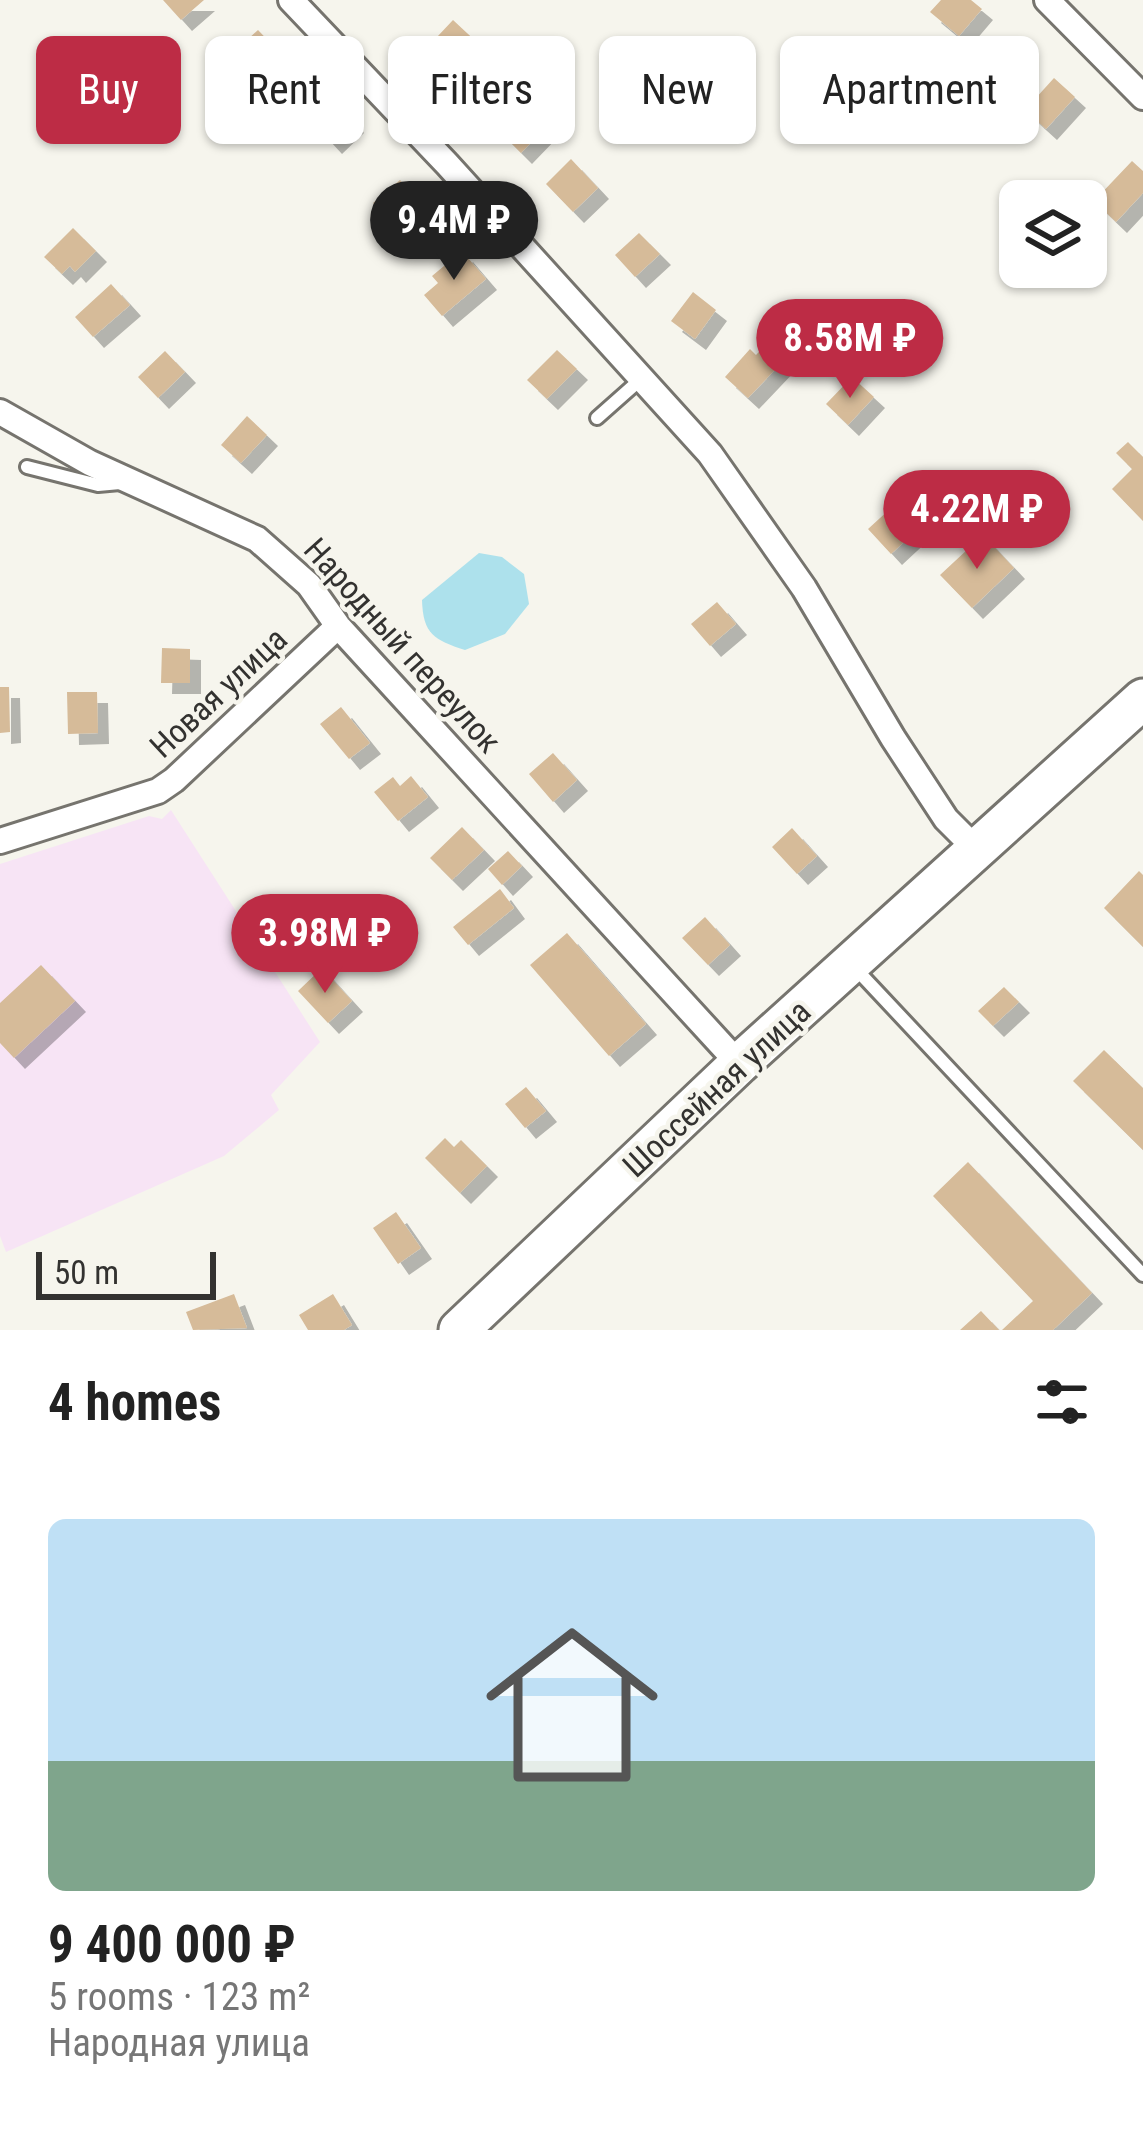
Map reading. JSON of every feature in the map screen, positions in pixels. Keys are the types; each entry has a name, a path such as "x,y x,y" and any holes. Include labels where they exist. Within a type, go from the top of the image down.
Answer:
{"main road":[{"name":"Шоссейная улица","path":"459,1330 739,1064 1143,699"}],"street":[{"path":"291,0 710,454 804,588 946,819 978,851"},
{"path":"1047,0 1143,97"},
{"name":"Народный переулок","path":"0,412 128,482 257,539 297,572 338,626 739,1064"},
{"name":"Новая улица","path":"0,841 158,790 174,780 338,626"}],"lane":[{"path":"597,418 642,378"},
{"path":"27,467 98,484 128,482"},
{"path":"851,964 1143,1275"}],"shaded area":[{"path":"171,810 320,1042 271,1095 279,1110 224,1156 6,1252 0,1236 0,864 149,816 162,819"}],"water":[{"path":"479,553 502,557 524,574 529,604 505,634 465,650 432,634 422,600"}],"building":[{"path":"163,0 204,0 181,20"},
{"path":"941,0 971,0 982,9 959,36 930,12"},
{"path":"453,20 470,36 438,36"},
{"path":"1054,78 1075,97 1046,129 1039,123 1039,95"},
{"path":"571,159 598,188 573,212 546,184"},
{"path":"1132,161 1143,171 1143,193 1116,222 1107,213 1107,187"},
{"path":"400,180 419,203 393,226 373,203"},
{"path":"73,228 96,251 75,272 70,266 62,274 44,257"},
{"path":"639,233 660,254 635,277 615,255"},
{"path":"462,251 486,279 442,316 424,295 438,283 432,276"},
{"path":"111,284 130,305 93,337 75,317"},
{"path":"693,292 716,310 695,339 671,321"},
{"path":"769,341 787,357 748,398 725,377 750,349 756,355"},
{"path":"557,350 577,369 547,399 527,380"},
{"path":"165,351 185,372 158,398 138,377"},
{"path":"852,377 874,397 848,425 826,404"},
{"path":"247,416 267,435 241,463 221,445"},
{"path":"1128,442 1143,457 1143,521 1112,489 1132,469 1116,453"},
{"path":"926,476 949,500 891,554 868,529"},
{"path":"983,535 1014,568 972,608 940,575"},
{"path":"717,602 736,624 710,646 691,624"},
{"path":"162,648 190,649 190,683 161,683"},
{"path":"0,687 9,687 10,732 0,733"},
{"path":"67,692 97,692 98,733 68,734"},
{"path":"341,707 370,743 349,759 320,724"},
{"path":"553,753 577,780 553,802 529,774"},
{"path":"411,776 428,797 398,821 374,792 393,777 400,786"},
{"path":"462,827 484,850 452,880 430,858"},
{"path":"792,828 817,856 797,874 772,847"},
{"path":"508,851 522,866 502,885 488,869"},
{"path":"1139,871 1143,875 1143,947 1104,908"},
{"path":"500,889 514,908 468,945 453,927"},
{"path":"705,917 730,945 708,965 682,938"},
{"path":"567,933 646,1024 609,1056 530,965"},
{"path":"41,965 75,1001 14,1058 0,1043 0,1003"},
{"path":"322,968 352,1001 328,1023 298,991"},
{"path":"1004,987 1019,1002 993,1026 978,1011"},
{"path":"1104,1050 1143,1088 1143,1150 1073,1081"},
{"path":"526,1087 546,1111 525,1128 505,1104"},
{"path":"445,1138 454,1147 461,1140 487,1166 460,1193 425,1158"},
{"path":"968,1162 1092,1293 1053,1330 1002,1330 1033,1301 933,1196"},
{"path":"396,1212 421,1248 398,1264 373,1228"},
{"path":"234,1294 247,1328 193,1330 186,1312"},
{"path":"333,1294 352,1325 344,1330 308,1330 299,1315"},
{"path":"981,1311 999,1330 960,1330"}]}
